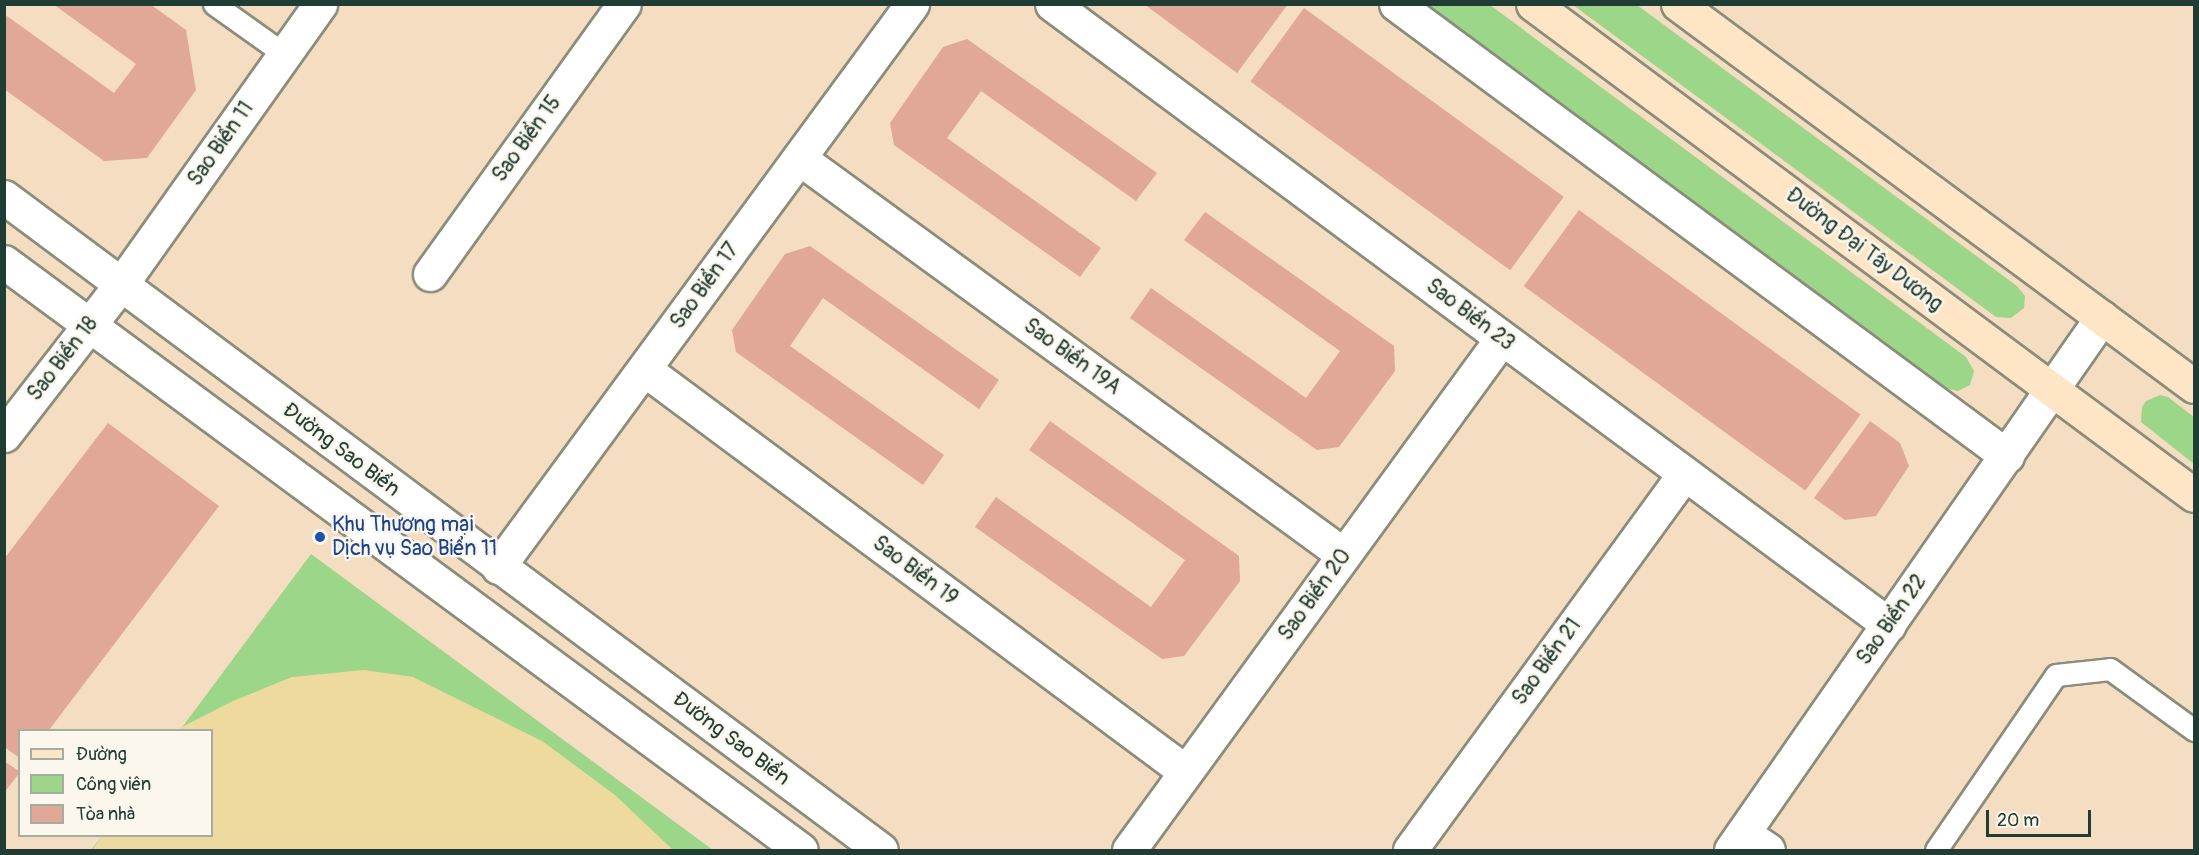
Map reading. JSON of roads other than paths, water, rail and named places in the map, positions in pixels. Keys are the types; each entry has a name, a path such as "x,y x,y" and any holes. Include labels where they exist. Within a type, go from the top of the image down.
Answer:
{"main road":[{"name":"Đường Đại Tây Dương","path":"1533,4 2194,495"},
{"path":"1678,4 2194,386"}],"street":[{"name":"Sao Biển 11","path":"122,283 320,4"},
{"name":"Sao Biển 15","path":"430,274 624,4"},
{"name":"Sao Biển 17","path":"471,605 912,4"},
{"name":"Sao Biển 23","path":"1052,4 1888,625"},
{"path":"1396,4 2007,456"},
{"name":"Sao Biển 19A","path":"799,159 1344,555"},
{"name":"Đường Sao Biển","path":"4,197 881,850"},
{"path":"4,262 801,850"},
{"name":"Sao Biển 18","path":"4,435 122,283"},
{"name":"Sao Biển 22","path":"1747,845 1888,625 2102,317"},
{"name":"Sao Biển 20","path":"1129,850 1502,338"},
{"name":"Sao Biển 19","path":"644,369 1186,772"},
{"name":"Sao Biển 21","path":"1410,850 1684,474"}],"lane":[{"path":"214,4 284,54"},
{"path":"1936,850 2056,675 2110,669 2194,730"}],"place":[{"name":"Khu Thương mại Dịch vụ Sao Biển 11","path":"320,537"}]}
